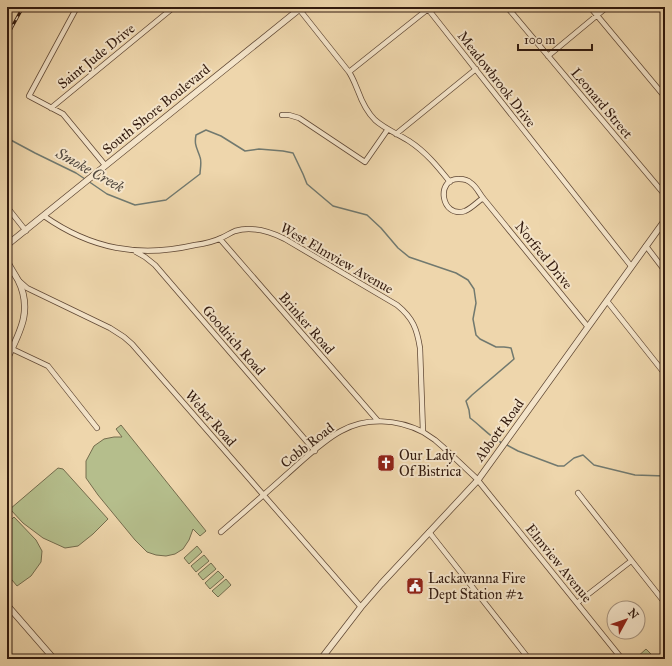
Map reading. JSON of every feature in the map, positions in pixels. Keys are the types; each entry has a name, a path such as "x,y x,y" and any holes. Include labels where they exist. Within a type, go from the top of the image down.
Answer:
{"street":[{"path":"77,7 30,96 63,114 106,165"},
{"name":"Saint Jude Drive","path":"51,108 174,7"},
{"name":"Leonard Street","path":"507,7 665,195"},
{"path":"590,7 665,97"},
{"path":"548,56 607,7"},
{"path":"300,8 349,72 366,108 377,121 396,134 410,141 429,157 450,182 445,188 443,194 445,203 451,209 457,211 466,210 483,198"},
{"name":"South Shore Boulevard","path":"7,246 300,8"},
{"name":"Meadowbrook Drive","path":"349,72 428,9 632,266"},
{"path":"396,134 476,69"},
{"path":"282,115 289,115 299,118 365,162 388,129"},
{"name":"Norfred Drive","path":"450,182 460,178 469,181 472,184 588,327"},
{"path":"7,207 26,231"},
{"name":"West Elmview Avenue","path":"44,216 64,229 81,237 131,251 171,250 194,246 241,230 258,230 273,233 285,239 400,307 413,322 418,335 420,348 423,432"},
{"name":"Abbott Road","path":"321,659 361,607 381,584 478,480 665,220"},
{"name":"Brinker Road","path":"220,238 378,421"},
{"path":"646,246 665,271"},
{"name":"Goodrich Road","path":"131,251 145,257 155,265 315,451"},
{"path":"7,261 22,292 24,311 24,320 7,359"},
{"name":"Weber Road","path":"17,279 27,288 110,328 132,344 361,607"},
{"path":"607,301 665,374"},
{"path":"12,349 48,366 97,428"},
{"name":"Cobb Road","path":"222,532 315,451 341,431 361,424 378,421 412,427 423,432"},
{"path":"423,432 435,440 478,480"},
{"name":"Elmview Avenue","path":"478,480 622,659"},
{"path":"578,493 665,603"},
{"path":"429,532 529,659"},
{"path":"577,603 631,561"},
{"path":"7,605 54,659"}],"green space":[{"path":"121,425 206,531 200,536 193,529 189,540 183,549 175,554 166,556 147,552 135,540 86,478 86,461 94,446 104,439 122,437 116,429"},
{"path":"58,468 63,469 108,519 78,546 65,548 43,538 23,523 10,509"},
{"path":"14,517 36,540 42,551 41,562 31,576 17,586 7,574 7,524"},
{"path":"197,546 202,552 189,564 184,558"},
{"path":"204,555 209,561 196,572 191,566"},
{"path":"211,563 216,569 203,580 198,574"},
{"path":"218,571 224,577 210,589 205,583"},
{"path":"226,579 231,585 218,597 212,591"},
{"path":"646,649 656,659 635,659"}],"waterway":[{"name":"Smoke Creek","path":"88,181 107,194 135,205 166,200 200,174 201,161 195,138 196,135 206,130 221,136 245,151 259,149 293,153 307,184 333,206 367,215 381,228 398,248 409,257 456,273 468,280 474,289 476,303 473,319 476,335 480,339 496,347 511,348 514,359 466,401 470,418 493,438 502,443"},
{"name":"Smoke Creek","path":"7,138 85,179"},
{"name":"Smoke Creek","path":"505,444 518,451 558,466 564,466 574,458 583,455 594,465 635,475 665,476"}],"railway":[{"path":"7,36 23,7"}],"place":[{"name":"Our Lady Of Bistrica","path":"386,463"},
{"name":"Lackawanna Fire Dept Station #2","path":"415,586"}]}
